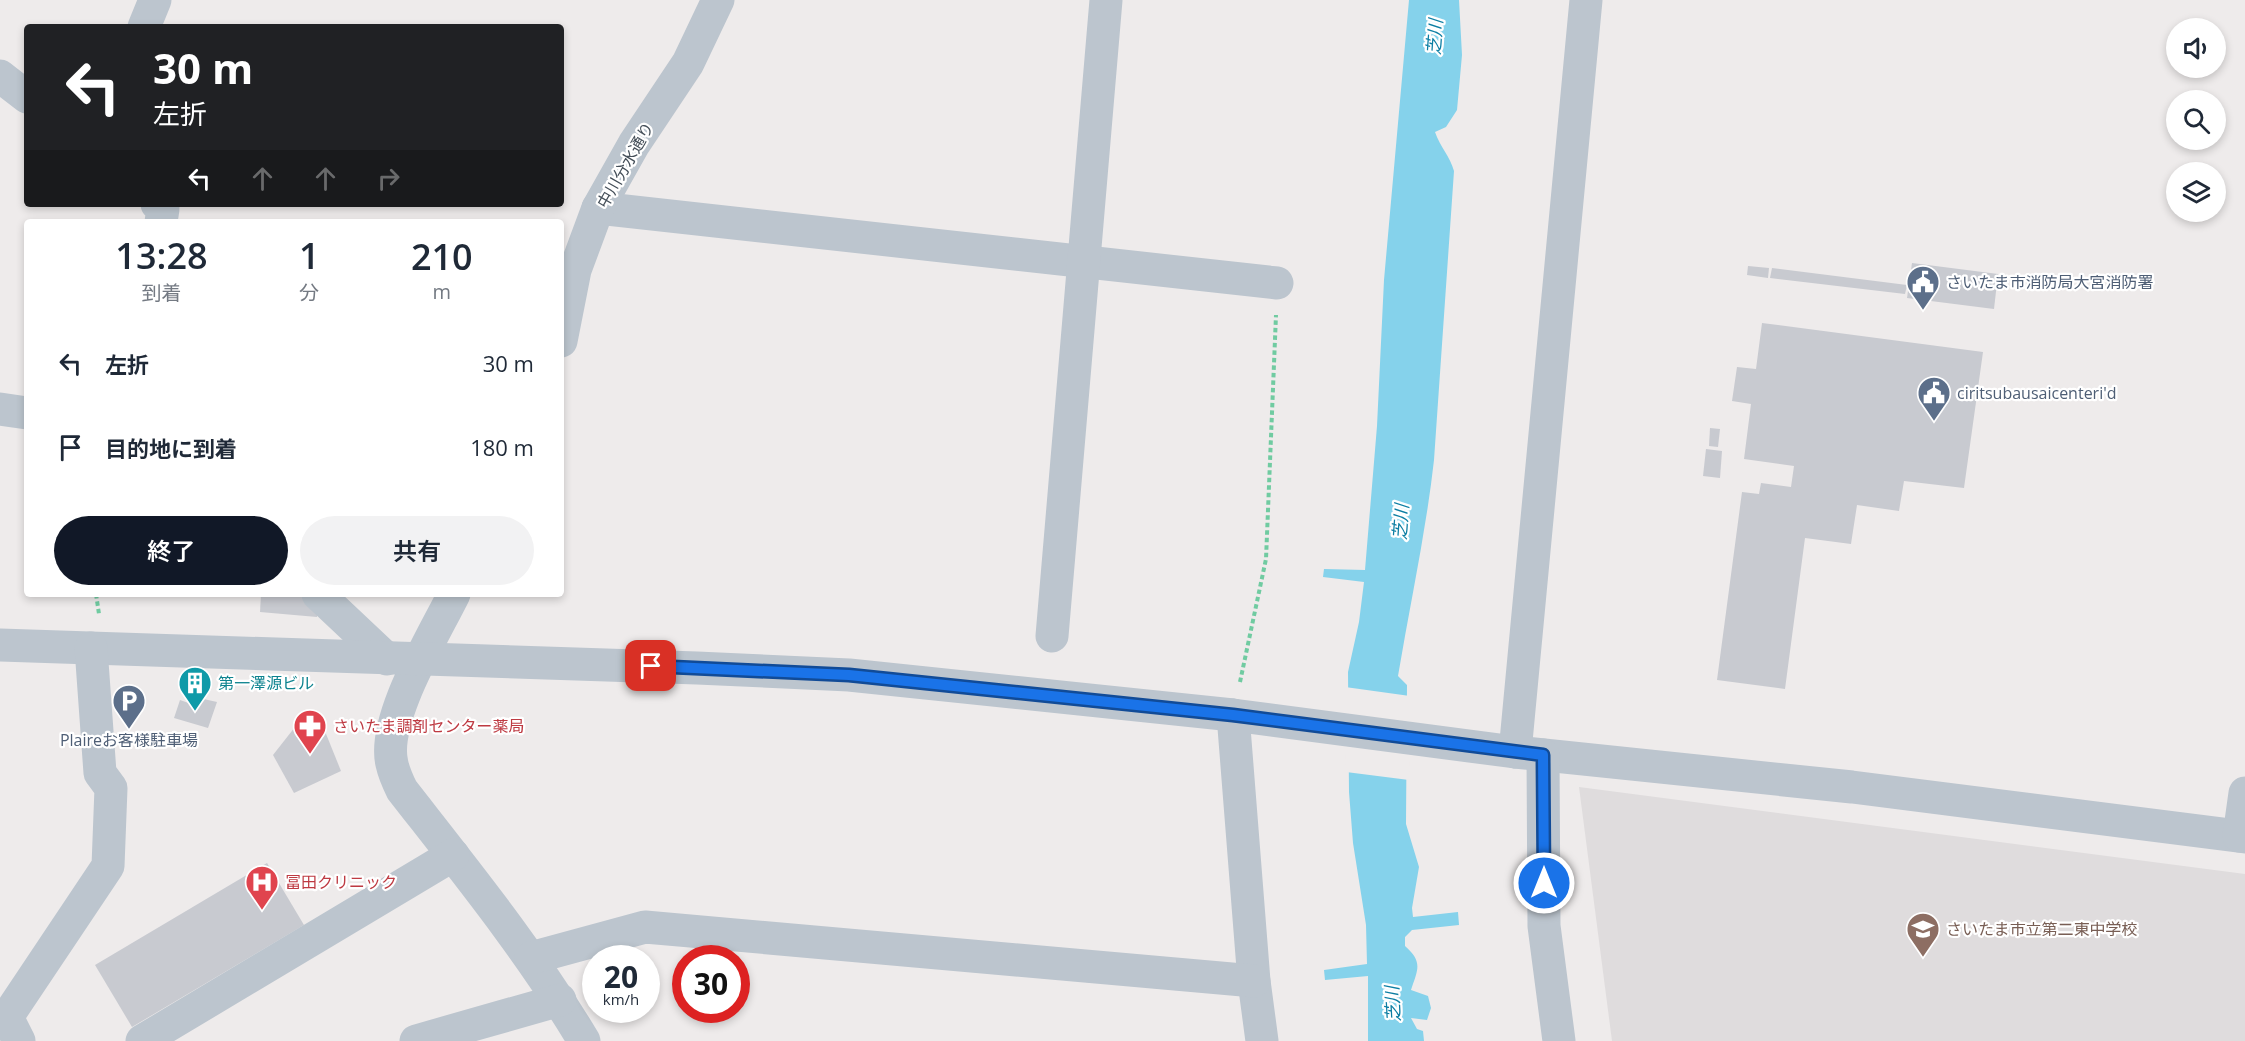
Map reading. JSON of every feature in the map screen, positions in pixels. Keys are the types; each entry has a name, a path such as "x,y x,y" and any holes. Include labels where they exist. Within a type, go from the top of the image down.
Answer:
{"street":[{"path":"145,24 155,0"},
{"name":"中川分水通り","path":"564,327 576,270 598,208 634,144 688,63 717,0"},
{"path":"1052,636 1106,0"},
{"path":"1559,1041 1544,926 1516,752 1586,0"},
{"path":"0,76 24,95"},
{"path":"598,208 1277,283"},
{"path":"0,409 24,413"},
{"path":"321,597 387,658"},
{"path":"453,597 402,700 391,735 391,764 402,790 531,958 560,1000 584,1041"},
{"path":"0,645 849,675 1233,715 1516,752 1851,787 2242,836 2245,793"},
{"path":"19,1041 7,1017 108,866 111,788 100,772 91,648"},
{"path":"1233,715 1254,981 1262,1041"},
{"path":"142,1041 453,855"},
{"path":"531,958 645,927 1254,981"},
{"path":"416,1041 560,1000"}],"path":[{"path":"1233,715 1266,560 1277,283"}],"shaded area":[{"name":"さいたま市立第二東中学校","path":"1579,787 2245,874 2245,1041 1612,1041"}],"water":[{"name":"芝川","path":"1409,0 1459,0 1462,55 1457,110 1446,127 1435,132 1454,171 1434,460 1398,676 1407,685 1406,824 1419,867 1412,908 1413,917 1458,912 1459,925 1412,930 1405,937 1405,946 1417,961 1416,977 1411,990 1428,996 1431,1008 1427,1020 1411,1018 1417,1029 1423,1031 1424,1041 1368,1041 1368,976 1325,980 1324,970 1367,964 1366,925 1353,843 1349,792 1348,672 1359,622 1364,582 1323,577 1324,569 1365,570 1377,426 1384,280"}],"pier":[{"path":"1345,687 1410,696 1409,780 1346,772"}],"building":[{"path":"1912,263 1998,274 1994,309 1907,298"},
{"path":"1748,266 1769,268 1768,278 1747,275"},
{"path":"1772,268 1907,285 1905,294 1770,278"},
{"path":"1762,323 1983,352 1964,488 1904,481 1899,511 1857,505 1851,544 1805,538 1785,689 1717,680 1742,492 1759,494 1761,483 1791,487 1794,466 1744,459 1751,404 1732,401 1737,367 1756,369"},
{"path":"1710,428 1720,429 1718,447 1709,446"},
{"path":"1706,449 1722,451 1720,478 1703,476"},
{"path":"261,597 307,597 318,607 317,617 260,612"},
{"name":"第一澤源ビル","path":"199,698 217,702 208,728 174,718 180,700 197,706"},
{"path":"320,719 341,771 294,793 273,755 295,727"},
{"path":"267,863 304,925 132,1027 95,965"}],"place":[{"name":"さいたま市消防局大宮消防署","path":"1923,311"},
{"name":"ciritsubausaicenteri'd","path":"1934,422"},
{"name":"第一澤源ビル","path":"195,712"},
{"name":"Plaireお客様駐車場","path":"129,730"},
{"name":"さいたま調剤センター薬局","path":"310,755"},
{"name":"冨田クリニック","path":"262,911"},
{"name":"さいたま市立第二東中学校","path":"1923,958"}],"route":[{"path":"651,666 849,675 1233,715 1543,755 1544,883"}]}
